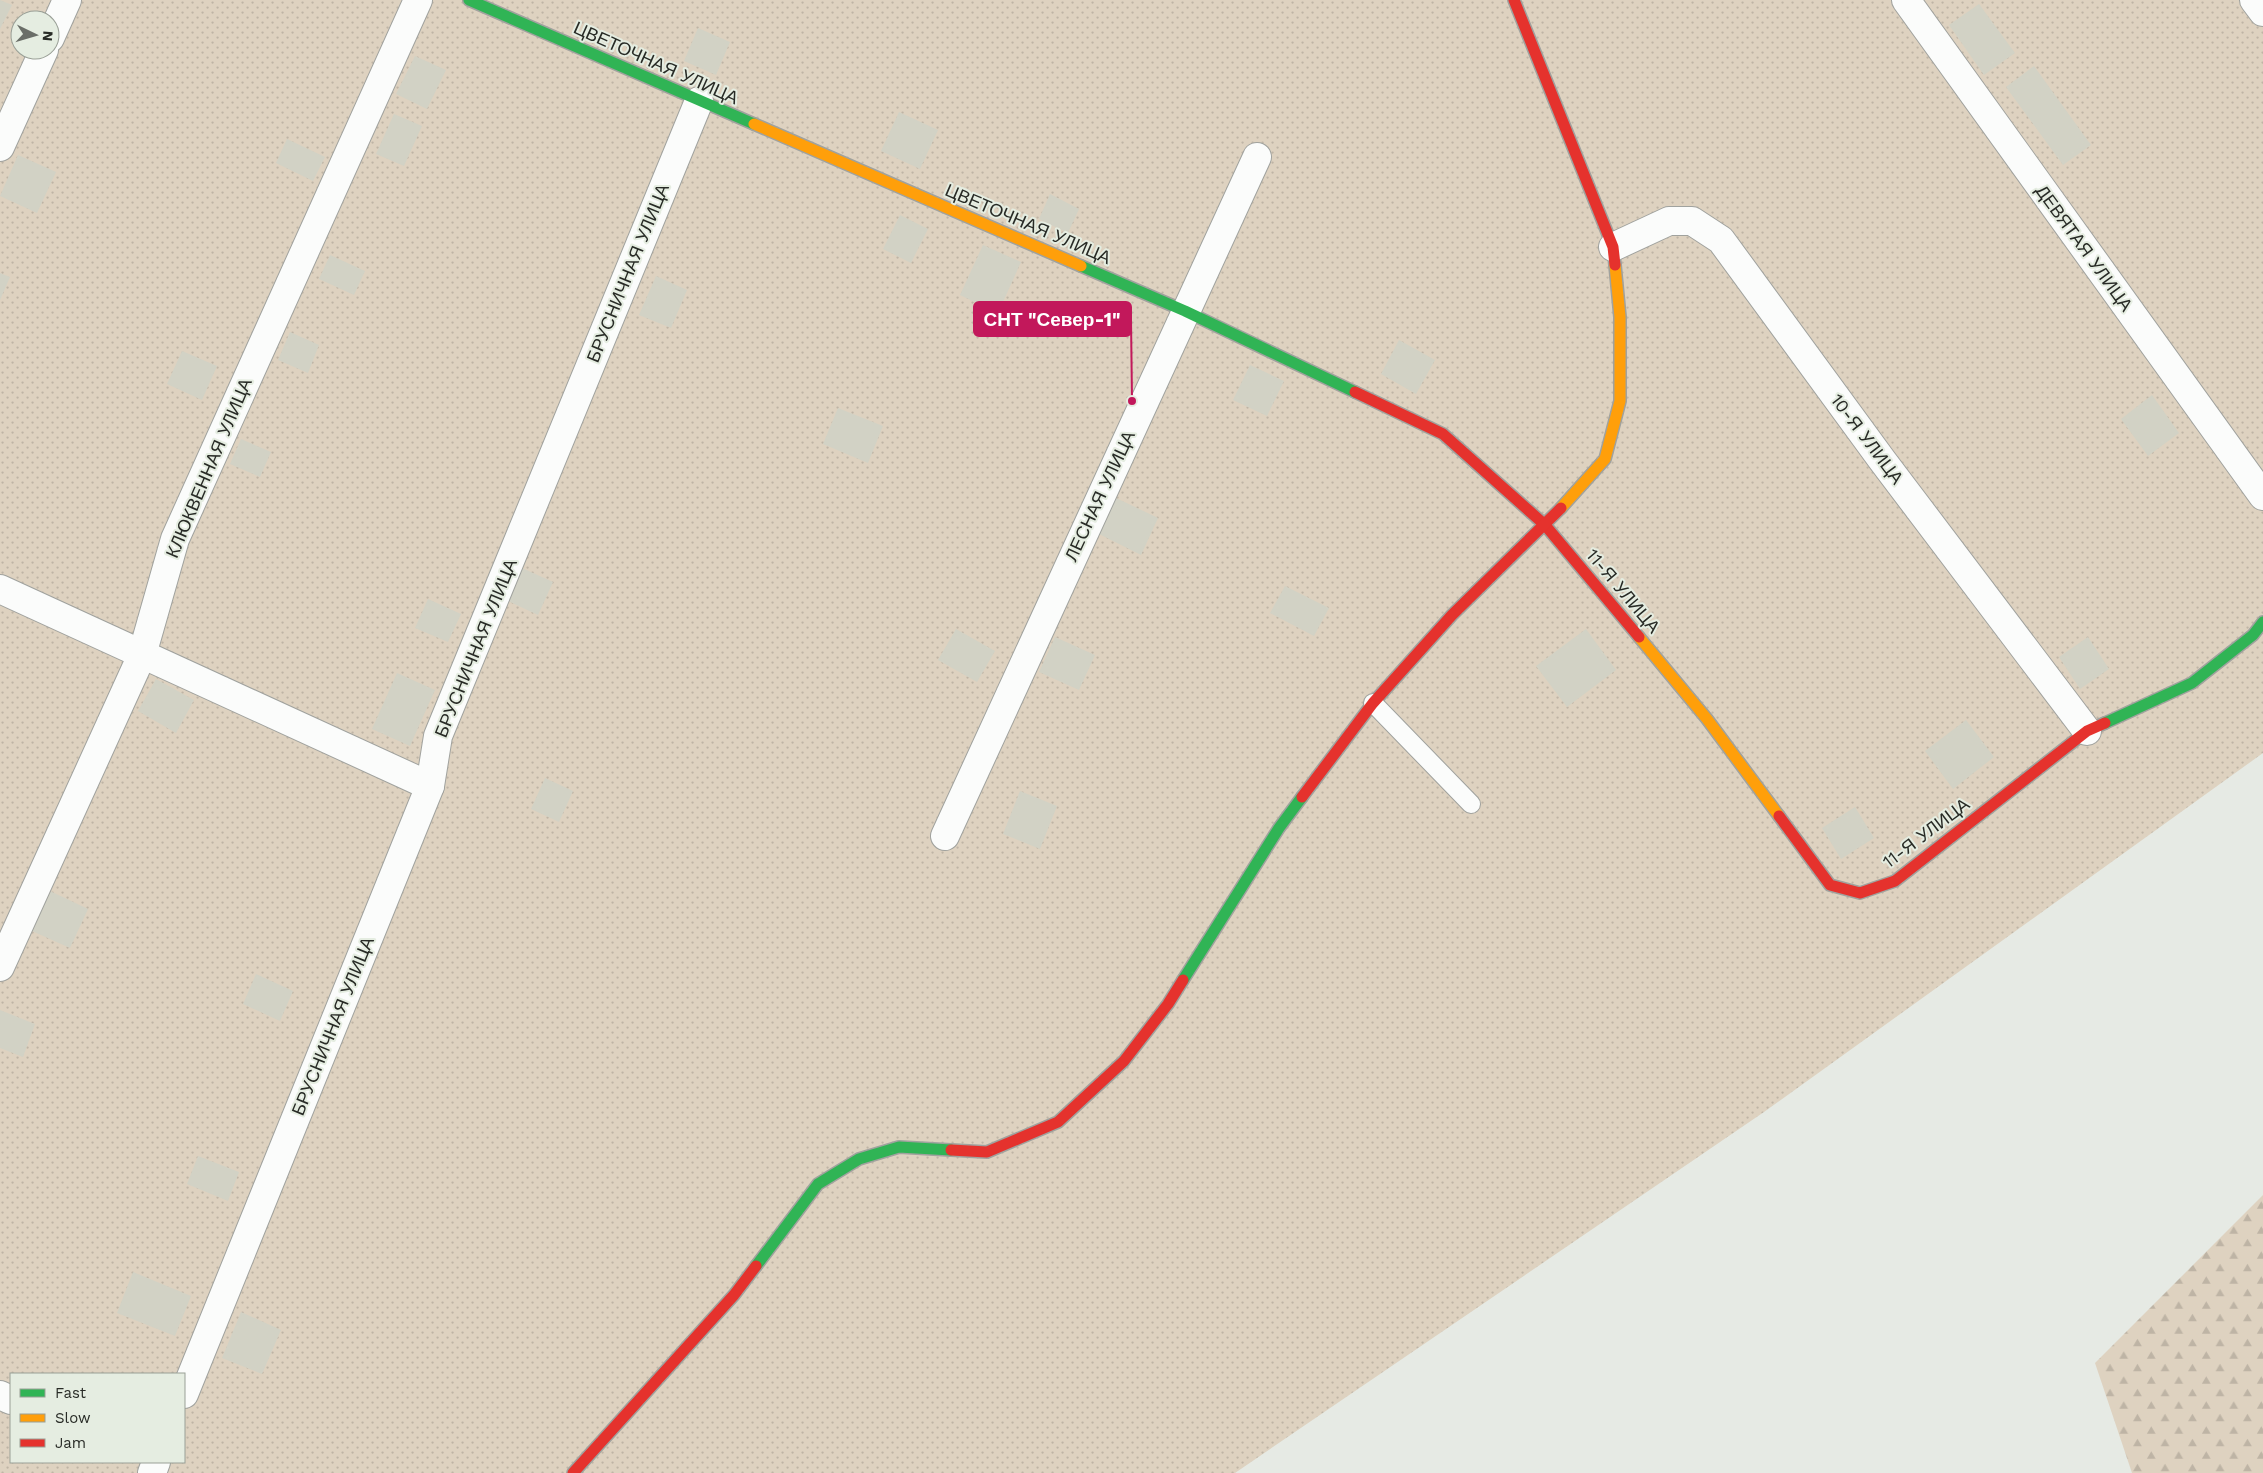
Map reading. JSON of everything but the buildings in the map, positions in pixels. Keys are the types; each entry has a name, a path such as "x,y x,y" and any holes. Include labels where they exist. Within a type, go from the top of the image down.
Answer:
{"street":[{"path":"60,16 67,0"},
{"name":"КЛЮКВЕННАЯ УЛИЦА","path":"0,967 142,654 175,539 418,0"},
{"name":"ЦВЕТОЧНАЯ УЛИЦА","path":"469,0 1184,311 1442,434 1546,525"},
{"path":"573,1473 734,1295 818,1184 859,1159 899,1147 987,1152 1058,1122 1124,1061 1168,1004 1279,828 1373,703 1452,615 1546,525 1606,459 1620,401 1620,317 1613,247 1514,0"},
{"name":"ДЕВЯТАЯ УЛИЦА","path":"1906,0 2263,496"},
{"path":"2254,0 2263,12"},
{"path":"0,147 39,60"},
{"name":"БРУСНИЧНАЯ УЛИЦА","path":"185,1392 430,786 438,736 699,101"},
{"name":"ЛЕСНАЯ УЛИЦА","path":"945,836 1184,311 1257,157"},
{"name":"10-Я УЛИЦА","path":"1613,247 1670,221 1692,221 1721,240 1882,460 2087,731"},
{"name":"11-Я УЛИЦА","path":"1546,525 1707,719 1830,885 1860,894 1895,881 2087,731 2192,683 2253,635 2263,622"},
{"path":"0,589 430,786"}],"lane":[{"path":"1373,703 1471,804"}],"green space":[{"path":"0,0 2263,0 2263,753 1764,1112 1235,1473 0,1473"},
{"path":"2263,1195 2263,1473 2132,1473 2095,1363"}],"traffic: fast":[{"path":"469,0 754,124"},
{"path":"1081,266 1185,311 1355,392"},
{"path":"2105,723 2192,683 2253,635 2263,622"},
{"path":"1183,980 1279,828 1302,797"},
{"path":"756,1266 818,1184 859,1159 899,1147 951,1150"}],"traffic: slow":[{"path":"754,124 1081,266"},
{"path":"1561,508 1605,459 1620,401 1620,317 1615,265"},
{"path":"1639,637 1707,719 1779,816"}],"traffic: jam":[{"path":"1514,0 1613,247 1615,265"},
{"path":"1355,392 1443,434 1545,525 1639,637"},
{"path":"1302,797 1373,703 1452,615 1561,508"},
{"path":"1779,816 1830,885 1860,893 1895,881 2087,731 2105,723"},
{"path":"951,1150 987,1152 1058,1122 1124,1061 1168,1004 1183,980"},
{"path":"573,1473 734,1295 756,1266"}],"place":[{"name":"СНТ \"Север-1\"","path":"1132,401"}]}
